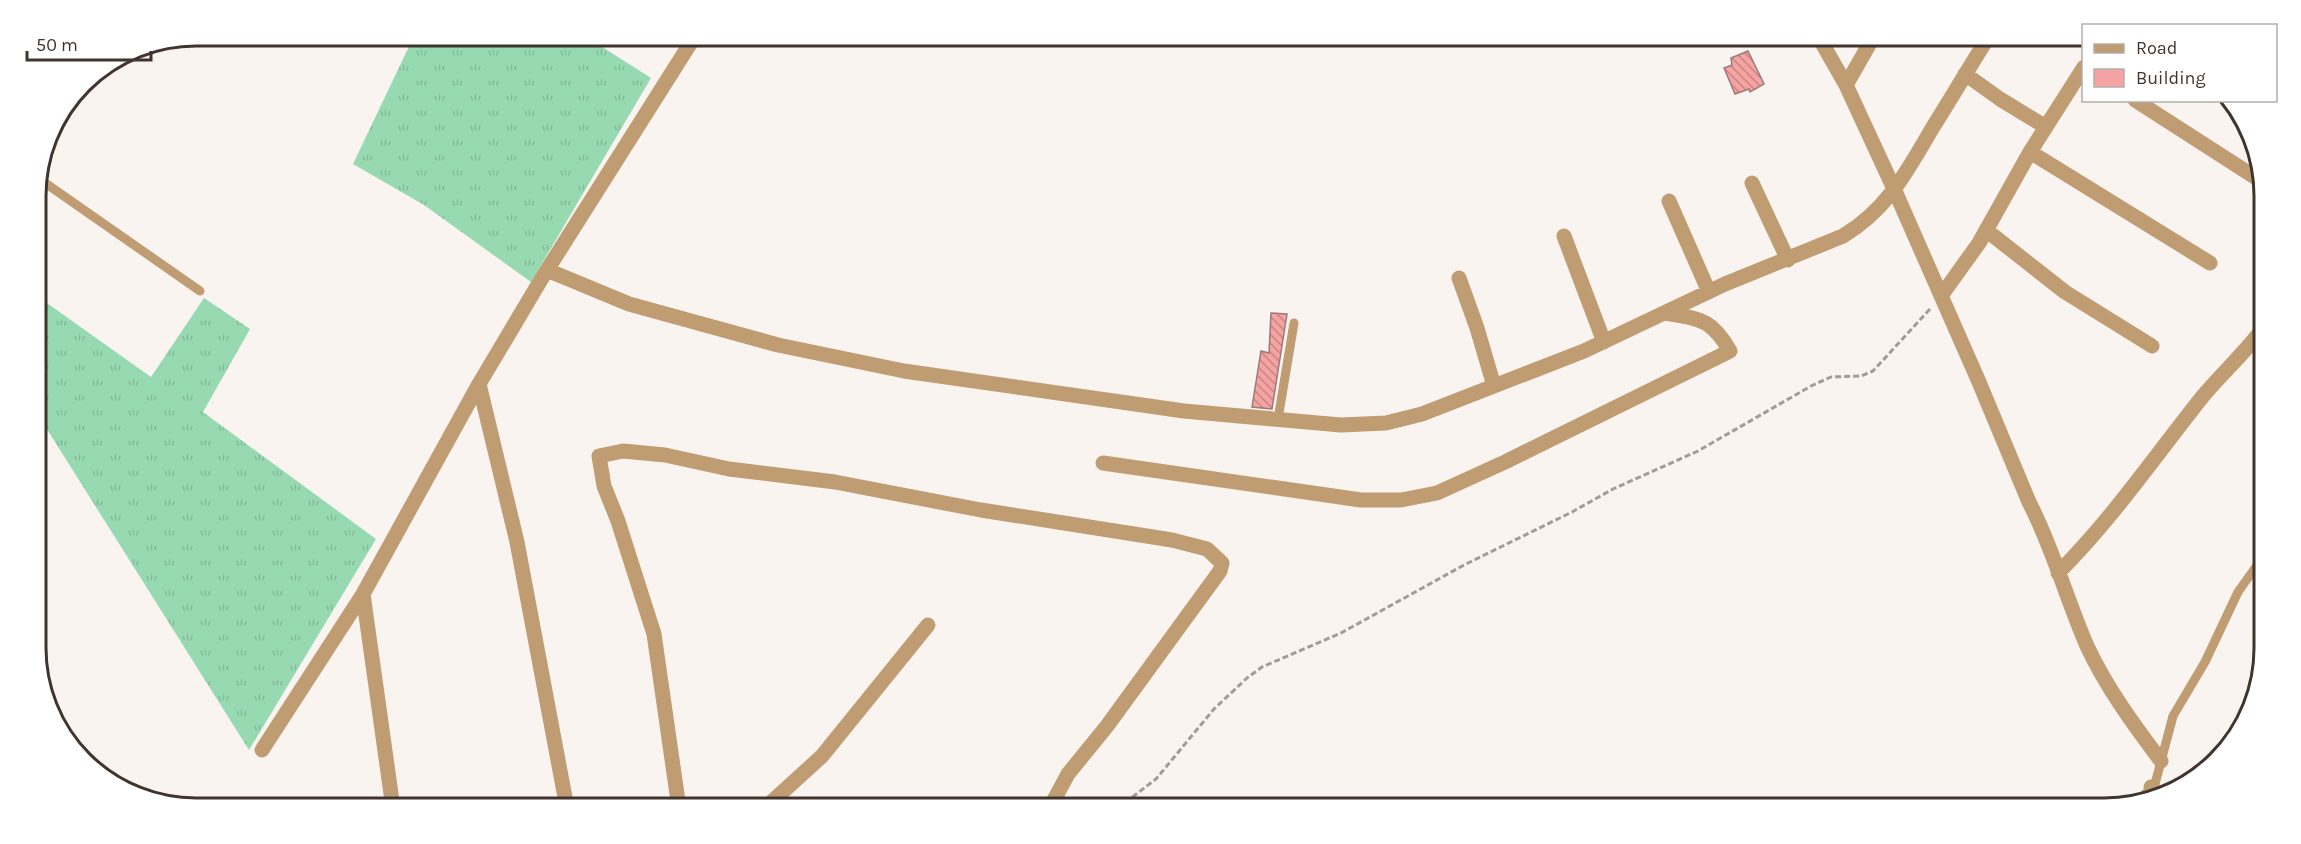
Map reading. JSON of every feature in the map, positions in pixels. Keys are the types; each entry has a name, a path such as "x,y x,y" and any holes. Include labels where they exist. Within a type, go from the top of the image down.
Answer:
{"street":[{"path":"1824,46 1846,85 1895,191 2029,502 2044,531 2058,573 2093,656 2137,730 2161,761"},
{"path":"1846,85 1868,46"},
{"path":"547,270 629,304 778,345 904,371 1184,411 1341,424 1386,423 1422,414 1604,342 1709,292 1788,260 1857,228 1871,217 1895,191 1983,46"},
{"path":"262,750 363,594 480,384 547,270 688,47"},
{"path":"1941,296 1986,230 2030,152 2082,69"},
{"path":"1965,74 2046,127"},
{"path":"2138,102 2253,176"},
{"path":"2030,152 2210,263"},
{"path":"1752,183 1788,260"},
{"path":"1670,201 1709,292"},
{"path":"1986,230 2066,292 2152,346"},
{"path":"1564,236 1604,342"},
{"path":"1459,278 1494,386"},
{"path":"1103,463 1361,500 1401,500 1437,493 1730,351 1722,337 1708,323 1695,318 1664,313"},
{"path":"2058,573 2117,509 2205,393 2229,370 2254,339"},
{"path":"480,384 522,565 565,798"},
{"path":"678,798 654,634 618,521 604,486 599,456 605,453 622,451 665,455 729,469 835,482 981,510 1172,540 1207,549 1222,563 1220,571 1107,726 1068,774 1053,798"},
{"path":"363,594 392,798"},
{"path":"776,798 822,756 928,625"}],"lane":[{"path":"47,184 200,291"},
{"path":"1278,419 1294,323"},
{"path":"2151,791 2155,784 2173,717 2205,662 2238,592 2254,569"}],"path":[{"path":"1132,798 1156,779 1214,709 1262,667 1341,633 1464,565 1572,512 1613,489 1698,451 1811,386 1831,377 1861,376 1873,371 1941,296"}],"green space":[{"path":"409,47 602,47 651,78 531,282 424,205 353,164"},
{"path":"204,298 250,329 203,412 376,539 249,750 46,428 47,303 151,377"}],"building":[{"path":"1748,51 1764,84 1750,92 1749,89 1735,94 1724,68 1732,65 1731,58"},
{"path":"1271,313 1287,314 1272,409 1252,407 1261,351 1269,353"}]}
